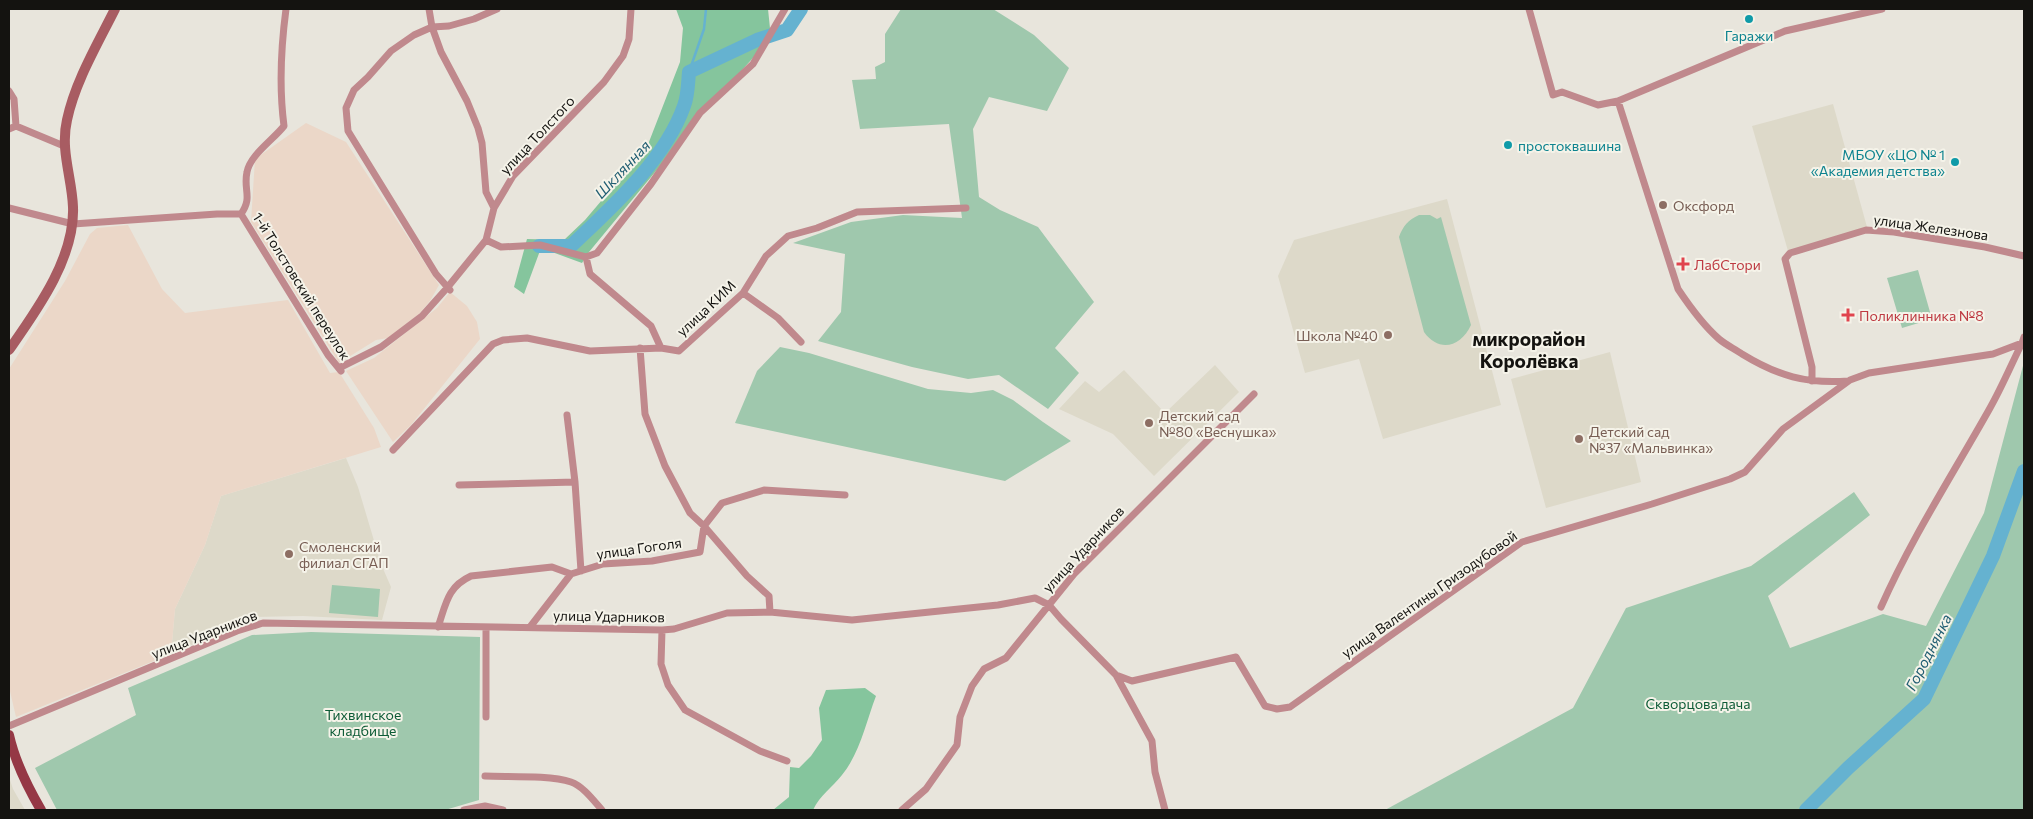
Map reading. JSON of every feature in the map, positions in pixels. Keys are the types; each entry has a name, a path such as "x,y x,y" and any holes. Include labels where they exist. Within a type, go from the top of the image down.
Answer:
{"main road":[{"path":"9,350 48,291 70,243 73,206 64,146 66,122 74,94 114,9"},
{"path":"9,735 15,758 27,786 41,810"}],"street":[{"path":"9,208 73,224 241,214 248,205 246,172 252,158 274,139 284,126 281,108 282,38 286,9"},
{"path":"428,9 441,52 478,128 482,143 486,192 494,208"},
{"path":"449,289 436,274 348,131 346,108 354,90 391,51 414,35 432,27 449,26 474,19 497,9"},
{"name":"улица Толстого","path":"340,370 381,347 422,316 449,289 486,240 494,208 512,176 604,82 623,56 629,39 631,9"},
{"path":"486,240 501,247 540,245 586,257 597,253 651,184 700,113 753,64 785,9"},
{"path":"1529,9 1553,95 1562,92 1598,106 1618,101 1785,31 1882,9"},
{"path":"9,91 14,98 12,127 64,146"},
{"path":"1618,101 1678,288 1694,313 1720,340 1760,365 1786,376 1823,383 1850,380"},
{"name":"улица КИМ","path":"393,450 493,344 503,340 527,338 590,351 662,348 679,351 742,293 766,256 788,236 817,228 857,212 966,208"},
{"name":"1-й Толстовский переулок","path":"241,214 328,355 340,370"},
{"name":"улица Железнова","path":"1812,381 1812,367 1785,259 1790,253 1866,230 1894,232 1985,247 2024,256"},
{"path":"586,257 590,274 651,326 662,348"},
{"path":"742,293 778,318 801,342"},
{"path":"1881,607 1895,575 1922,524 1991,406 2023,340"},
{"name":"улица Валентины Гризодубовой","path":"1116,674 1132,681 1236,657 1265,706 1277,709 1290,707 1522,542 1660,501 1730,479 1745,472 1783,429 1850,380 1869,373 1993,354 2023,340"},
{"path":"640,348 645,414 664,466 690,512 747,576 769,596 770,612"},
{"name":"улица Ударников","path":"9,726 237,631 263,623 662,630 674,629 727,613 770,612 852,620 998,605 1035,598 1049,605 1074,574 1103,543 1254,394"},
{"path":"567,415 575,482 581,571"},
{"path":"459,486 575,482"},
{"path":"704,526 722,503 764,490 845,495"},
{"name":"улица Гоголя","path":"571,574 603,564 652,561 700,552 704,526"},
{"path":"438,627 452,588 460,581 471,576 552,567 571,574 530,627"},
{"path":"902,810 926,789 957,745 960,717 972,686 984,669 1006,658 1049,605 1116,674 1152,741 1154,772 1165,810"},
{"path":"486,628 486,717"},
{"path":"662,630 661,664 668,685 685,710 760,751 787,761"},
{"path":"485,776 542,778 572,782 591,796 602,810"},
{"path":"464,810 485,806 503,810"}],"shaded area":[{"path":"1833,104 1867,227 1788,251 1752,126"},
{"path":"306,123 346,142 439,285 430,301 419,314 388,338 376,340 339,363 251,222 255,159"},
{"name":"Школа №40","path":"1447,199 1501,405 1383,439 1359,359 1305,373 1278,276 1294,240"},
{"path":"128,225 162,289 185,313 288,300 330,373 339,372 374,428 381,447 221,496 205,545 175,609 171,654 16,717 9,687 9,369 65,281 90,234 97,228"},
{"path":"450,292 467,306 477,322 480,339 411,425 393,442 346,371 374,358 437,308"},
{"name":"Детский сад №37 «Мальвинка»","path":"1610,352 1641,482 1546,508 1511,379"},
{"name":"Детский сад №80 «Веснушка»","path":"1215,365 1239,392 1154,476 1113,434 1059,409 1085,381 1099,392 1124,370 1165,413"},
{"name":"Смоленский филиал СГАП","path":"346,458 358,487 381,564 391,587 382,620 303,616 254,617 171,654 175,609 205,545 221,496"},
{"path":"9,777 13,789 25,810 9,810"}],"green space":[{"path":"676,9 768,9 771,38 713,102 589,252 582,263 541,248 524,294 514,287 527,239 564,240 585,220 647,147 680,62 683,28"},
{"path":"901,9 993,9 1034,35 1069,68 1047,111 989,97 973,129 979,197 1000,210 1038,227 1094,302 1055,348 1079,373 1048,409 999,375 968,379 912,367 818,341 841,312 845,254 793,243 851,222 903,215 962,218 949,124 860,129 852,80 876,79 875,67 885,62 885,34"},
{"path":"1419,215 1430,215 1437,219 1441,217 1471,325 1462,338 1449,345 1436,343 1424,332 1399,237 1406,224"},
{"path":"1918,270 1932,319 1902,328 1887,278"},
{"path":"780,347 809,353 928,389 971,393 993,390 1013,400 1071,441 1005,481 735,423 757,371"},
{"name":"Скворцова дача","path":"2024,362 2024,810 1385,810 1573,708 1626,608 1751,566 1854,492 1870,515 1768,596 1790,648 1883,614 1926,626 1984,513"},
{"path":"332,585 380,589 378,617 329,613"},
{"name":"Тихвинское кладбище","path":"311,632 480,637 479,800 445,810 57,810 35,768 136,715 128,688 252,635"},
{"path":"865,688 876,696 854,757 842,775 813,810 773,810 789,797 790,767 799,768 811,756 822,740 819,708 826,690"}],"waterway":[{"path":"689,72 704,29 706,9"},
{"name":"Шклянная","path":"539,246 571,246 636,182 651,164 675,126 685,102 689,72 757,40 787,30 801,9"},
{"name":"Городнянка","path":"1806,810 1848,768 1924,699 1993,556 2024,471"}],"place":[{"name":"Гаражи","path":"1749,19"},
{"name":"простоквашина","path":"1508,145"},
{"name":"МБОУ «ЦО № 1 «Академия детства»","path":"1955,162"},
{"name":"Оксфорд","path":"1663,205"},
{"name":"ЛабСтори","path":"1683,264"},
{"name":"Поликлинника №8","path":"1848,315"},
{"name":"Школа №40","path":"1388,335"},
{"name":"Детский сад №80 «Веснушка»","path":"1149,423"},
{"name":"Детский сад №37 «Мальвинка»","path":"1579,439"},
{"name":"Смоленский филиал СГАП","path":"289,554"}],"district":[{"name":"микрорайон Королёвка","path":"1529,349"}]}
